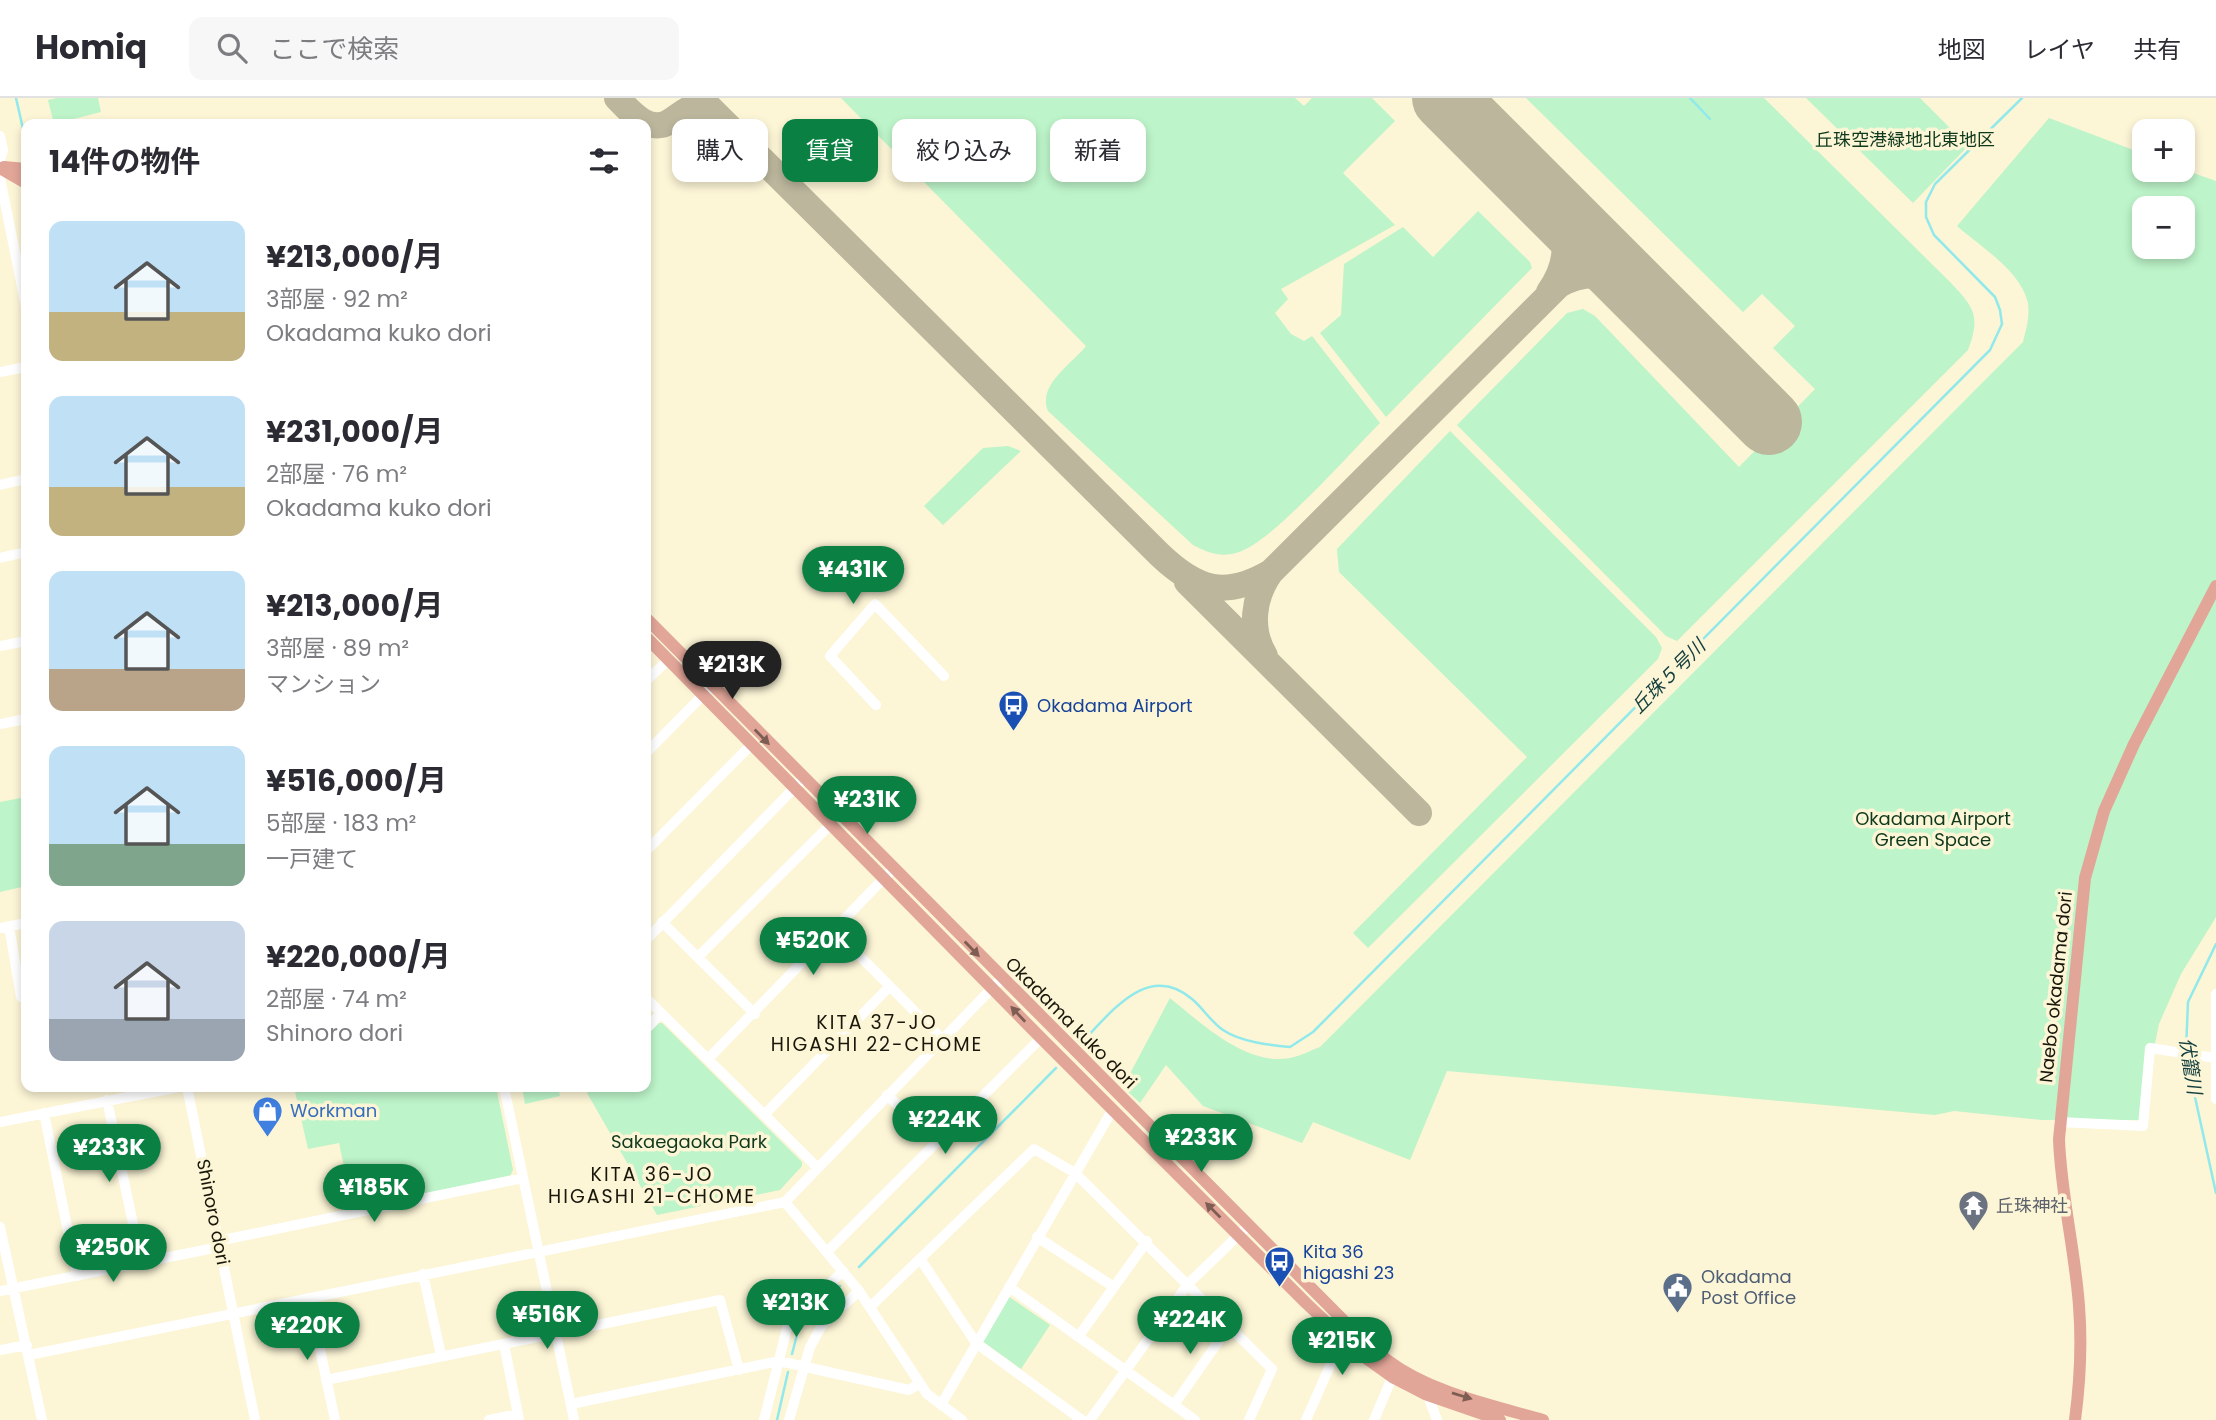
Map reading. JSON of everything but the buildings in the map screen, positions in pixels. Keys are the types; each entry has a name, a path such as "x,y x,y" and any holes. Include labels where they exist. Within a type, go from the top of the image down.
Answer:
{"main road":[{"path":"0,167 21,169"},
{"path":"0,167 21,180"},
{"name":"Naebo okadama dori","path":"2075,1420 2081,1353 2079,1304 2060,1182 2059,1122 2085,878 2104,811 2134,744 2216,586"},
{"name":"Okadama kuko dori","path":"651,624 751,745 799,783 831,824 889,874"},
{"name":"Okadama kuko dori","path":"651,643 708,691 998,984 1248,1226 1345,1331"},
{"name":"Okadama kuko dori","path":"998,984 1041,1038 1238,1236 1345,1331 1395,1372 1500,1420"},
{"name":"Okadama kuko dori","path":"1425,1387 1543,1420"}],"street":[{"path":"0,136 3,150 0,160"},
{"path":"0,178 21,282"},
{"path":"0,372 21,368"},
{"path":"0,485 21,480"},
{"path":"0,558 21,553"},
{"path":"876,705 830,656 875,604 944,676"},
{"path":"0,646 21,642"},
{"path":"651,676 668,660"},
{"path":"651,748 708,691"},
{"path":"0,724 21,720"},
{"path":"651,846 751,745"},
{"path":"651,935 799,783"},
{"path":"698,957 831,824"},
{"path":"708,1059 755,1014 889,874"},
{"path":"663,922 755,1014"},
{"path":"4,927 21,997"},
{"path":"835,932 943,1040"},
{"path":"0,1350 28,1350 233,1313 785,1202 998,984"},
{"path":"764,1115 889,987"},
{"path":"2216,994 2216,1099"},
{"path":"651,1003 818,1168"},
{"path":"651,1023 661,1013"},
{"path":"827,1252 1041,1038"},
{"path":"2059,1122 2143,1126 2150,1048 2215,1058"},
{"path":"0,1122 151,1092"},
{"name":"Shinoro dori","path":"188,1092 255,1420"},
{"path":"505,1092 574,1420"},
{"path":"887,1095 937,1142"},
{"path":"107,1100 141,1262"},
{"path":"941,1405 1114,1110"},
{"path":"44,1113 77,1276"},
{"path":"870,1307 1034,1149 1075,1173 1147,1241 1272,1369 1249,1420"},
{"path":"0,1291 523,1178"},
{"path":"785,1202 859,1291 919,1384 962,1420"},
{"path":"1090,1420 1188,1284 1248,1226"},
{"path":"0,1227 42,1420"},
{"path":"1038,1237 1114,1287"},
{"path":"1079,1337 1147,1241"},
{"path":"921,1260 976,1343 1082,1420"},
{"path":"764,1420 788,1324 843,1271"},
{"path":"423,1275 441,1356"},
{"path":"1009,1287 1195,1420"},
{"path":"789,1420 810,1347 822,1325 859,1291"},
{"path":"309,1298 335,1420"},
{"path":"326,1380 720,1300 739,1370"},
{"path":"1174,1405 1230,1325"},
{"path":"1306,1420 1345,1331"},
{"path":"489,1420 519,1417 504,1345"},
{"path":"571,1404 779,1361 909,1390 919,1384"},
{"path":"1374,1420 1395,1372"},
{"path":"1425,1387 1437,1420"}],"green space":[{"path":"98,98 101,112 74,119 53,119 48,100"},
{"path":"841,98 1295,98 1304,106 1312,98 1372,98 1395,121 1343,173 1395,225 1281,289 1288,299 1275,313 1291,334 1304,341 1312,336 1380,423 1291,514 1253,545 1239,552 1221,555 1193,545 1048,411 1047,392 1051,384 1086,346 924,182 1036,182 1036,119 892,119 892,150 878,135 878,119 862,119"},
{"path":"1526,98 1764,98 1950,282 1965,298 1973,313 1974,329 1968,350 1677,641 1666,636 1457,425 1567,313 1583,309 1595,316 1739,467 1815,389 1773,348 1795,326 1762,294 1743,312"},
{"name":"丘珠空港緑地北東地区","path":"1806,98 1920,98 1968,146 1913,203"},
{"name":"Okadama Airport Green Space","path":"2049,118 2132,149 2132,182 2195,182 2195,174 2216,181 2216,917 2181,974 2159,1024 2139,1120 2042,1120 1954,1111 1935,1115 1447,1071 1410,1160 1313,1122 1302,1143 1203,1106 1166,1065 1140,1103 1123,1087 1170,998 1227,1042 1260,1057 1294,1057 1320,1047 2023,342 2028,303 2017,280 1998,260 1957,226"},
{"path":"1478,211 1530,262 1532,268 1386,417 1320,333 1341,315 1344,264 1403,227 1433,257"},
{"path":"1450,431 1656,637 1662,648 1658,659 1368,948 1353,933 1527,757 1339,572 1337,549"},
{"path":"1008,446 1021,451 943,525 924,506 983,448"},
{"path":"21,798 21,887 0,892 0,802"},
{"name":"Sakaegaoka Park","path":"662,1023 802,1162 802,1166 780,1190 657,1215 587,1093 651,1092 651,1031"},
{"path":"295,1092 497,1092 513,1170 510,1176 353,1208 339,1143 308,1149"},
{"path":"523,1092 559,1092 560,1096 525,1104"},
{"path":"1008,1296 1050,1325 1021,1369 982,1341"}],"waterway":[{"path":"16,98 21,120"},
{"path":"1690,98 1710,119"},
{"name":"丘珠５号川","path":"1083,1041 1119,1004 1147,988 1161,986 1176,989 1192,999 1223,1030 1247,1040 1290,1047 1313,1032 1990,350 2002,324 1995,297 1934,235 1926,217 1926,202 1935,184 2022,98"},
{"name":"伏籠川","path":"2186,1050 2188,1002 2216,944"},
{"name":"伏籠川","path":"2186,1056 2216,1193"},
{"name":"丘珠５号川","path":"859,1267 1056,1068"},
{"name":"丘珠５号川","path":"792,1354 799,1327 840,1286"},
{"name":"丘珠５号川","path":"777,1420 788,1372"}],"taxiway":[{"path":"617,98 640,119"},
{"path":"700,98 1160,555 1186,576 1212,587 1239,586 1271,572 1559,285 1590,275 1610,277 1638,291"},
{"path":"651,124 669,122 693,107 716,114"},
{"path":"1547,199 1563,234 1564,246 1561,268 1549,292"},
{"path":"1265,656 1257,635 1255,613 1260,592 1271,572"},
{"path":"1187,582 1419,813"}],"runway":[{"path":"1445,98 1769,422"}],"place":[{"name":"Okadama Airport","path":"1014,733"},
{"name":"Workman","path":"267,1138"},
{"name":"丘珠神社","path":"1973,1233"},
{"name":"Kita 36 higashi 23","path":"1280,1289"},
{"name":"Okadama Post Office","path":"1678,1314"}],"district":[{"name":"KITA 37-JO HIGASHI 22-CHOME","path":"877,1033"},
{"name":"KITA 36-JO HIGASHI 21-CHOME","path":"652,1185"}]}
